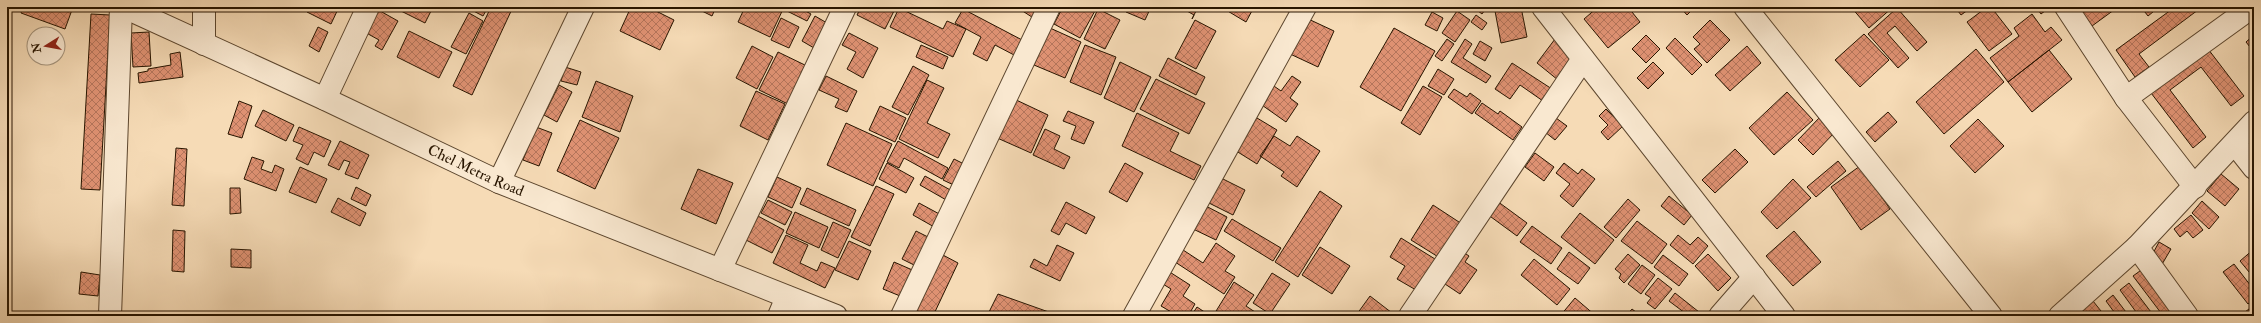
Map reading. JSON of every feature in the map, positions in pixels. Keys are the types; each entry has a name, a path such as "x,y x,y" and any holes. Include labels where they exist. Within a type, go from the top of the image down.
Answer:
{"street":[{"name":"Chel Metra Road","path":"122,7 325,98 499,182 720,270 783,306 836,316"},
{"path":"110,316 122,7"},
{"path":"204,7 204,44"},
{"path":"325,98 368,7"},
{"path":"499,182 584,7"},
{"path":"720,270 845,7"},
{"path":"902,316 1050,7"},
{"path":"1134,316 1305,7"},
{"path":"1543,7 1784,316"},
{"path":"1745,7 1991,316"},
{"path":"2066,7 2126,98 2195,187"},
{"path":"2126,98 2252,7"},
{"path":"1410,316 1583,59"},
{"path":"2060,316 2137,247 2195,187 2254,122"},
{"path":"2235,144 2254,168"},
{"path":"2137,247 2186,316"},
{"path":"1720,316 1754,277"}],"building":[{"path":"23,7 73,7 66,26 57,26 21,13"},
{"path":"309,7 339,7 331,24 307,12"},
{"path":"373,7 398,21 382,50 375,46 379,40 361,30"},
{"path":"398,7 433,7 425,23 397,9"},
{"path":"466,7 488,7 483,16"},
{"path":"491,7 513,7 472,95 453,86"},
{"path":"631,7 648,7 674,20 660,50 620,31"},
{"path":"694,7 716,7 712,16"},
{"path":"745,7 784,7 770,37 738,22"},
{"path":"787,7 798,7 811,14 807,21 785,10"},
{"path":"861,7 896,7 885,29 857,15"},
{"path":"1023,7 1042,7 1035,19 1021,10"},
{"path":"1063,7 1096,9 1080,38 1054,24"},
{"path":"1128,7 1151,7 1145,20 1126,12"},
{"path":"1180,7 1198,7 1194,15"},
{"path":"1221,7 1254,7 1246,22"},
{"path":"1473,7 1487,7 1482,14"},
{"path":"1521,7 1527,37 1501,43 1495,11"},
{"path":"1598,7 1628,7 1640,22 1608,48 1584,19"},
{"path":"1680,7 1695,7 1687,15"},
{"path":"1851,7 1893,7 1869,28"},
{"path":"1955,7 1972,7 1961,15"},
{"path":"1987,7 1991,7 2012,34 1989,51 1967,22"},
{"path":"2036,7 2050,7 2041,14"},
{"path":"2078,7 2118,7 2092,26"},
{"path":"2141,7 2159,7 2148,16"},
{"path":"2175,7 2202,7 2139,54 2149,67 2135,77 2116,50"},
{"path":"899,8 943,29 947,21 966,29 953,57 890,27"},
{"path":"1897,8 1927,42 1917,51 1895,26 1887,33 1909,58 1898,68 1868,34"},
{"path":"963,9 1024,41 1016,56 995,45 987,61 973,54 981,37 955,23"},
{"path":"1098,9 1120,20 1105,49 1084,39"},
{"path":"1457,11 1470,20 1455,42 1442,33"},
{"path":"1432,12 1443,18 1437,31 1425,25"},
{"path":"469,13 483,21 466,54 451,47"},
{"path":"91,14 110,15 100,190 81,189"},
{"path":"2032,14 2045,32 2051,27 2062,40 2008,82 1990,58 2019,36 2014,28"},
{"path":"1476,15 1487,23 1482,30 1471,22"},
{"path":"815,16 827,23 814,48 802,41"},
{"path":"1304,17 1334,31 1318,67 1288,53"},
{"path":"781,18 799,27 789,48 771,40"},
{"path":"1195,20 1216,31 1196,69 1175,58"},
{"path":"1710,20 1730,40 1707,63 1694,49 1700,44 1693,37"},
{"path":"318,27 328,32 319,52 309,46"},
{"path":"1050,28 1081,42 1065,78 1034,65"},
{"path":"1394,28 1435,51 1401,111 1360,87"},
{"path":"409,31 452,52 439,78 397,57"},
{"path":"149,32 151,66 133,67 131,33"},
{"path":"849,33 878,48 863,78 847,69 856,52 842,45"},
{"path":"1864,34 1889,60 1860,87 1835,60"},
{"path":"1646,35 1660,49 1646,63 1632,49"},
{"path":"2254,35 2254,52 2246,42"},
{"path":"1675,38 1702,65 1692,75 1666,48"},
{"path":"1447,39 1454,44 1442,61 1435,56"},
{"path":"1465,39 1472,44 1463,58 1491,76 1486,83 1451,62"},
{"path":"1555,39 1577,55 1558,80 1537,63"},
{"path":"1480,41 1492,48 1485,61 1473,54"},
{"path":"921,45 948,57 943,69 916,57"},
{"path":"1085,45 1116,57 1101,95 1070,82"},
{"path":"2205,45 2244,96 2231,106 2201,67 2170,90 2206,137 2193,148 2148,89"},
{"path":"752,46 773,57 757,89 736,78"},
{"path":"1747,46 1761,63 1730,91 1715,75"},
{"path":"1976,49 2004,82 1944,134 1916,102"},
{"path":"2049,50 2072,79 2032,112 2008,82"},
{"path":"180,52 183,77 139,83 138,73 148,71 148,69 171,65 170,54"},
{"path":"778,52 809,67 790,105 759,90"},
{"path":"1168,58 1205,77 1196,95 1159,76"},
{"path":"1120,62 1151,77 1134,112 1104,98"},
{"path":"1653,62 1664,73 1648,89 1637,78"},
{"path":"1512,63 1552,89 1543,101 1520,85 1510,99 1495,89"},
{"path":"913,66 929,75 908,115 892,107"},
{"path":"565,67 581,72 577,85 561,81"},
{"path":"1438,69 1454,79 1444,95 1428,86"},
{"path":"826,76 857,91 847,112 835,107 839,99 819,90"},
{"path":"1292,76 1301,82 1290,98 1298,104 1286,122 1259,103 1271,84 1281,91"},
{"path":"1156,79 1205,103 1189,134 1140,109"},
{"path":"927,80 944,88 927,123 950,134 938,158 899,139"},
{"path":"596,81 633,96 620,132 582,117"},
{"path":"559,85 572,92 557,122 544,115"},
{"path":"1423,86 1442,97 1420,135 1401,123"},
{"path":"1454,89 1467,97 1470,93 1481,101 1472,114 1448,97"},
{"path":"756,91 785,104 768,140 740,126"},
{"path":"1787,92 1813,120 1774,155 1749,128"},
{"path":"1012,98 1048,115 1031,153 995,137"},
{"path":"239,101 252,106 242,138 228,134"},
{"path":"1482,103 1498,114 1500,111 1522,127 1513,140 1475,113"},
{"path":"880,106 906,118 895,142 869,130"},
{"path":"1606,109 1623,126 1608,140 1601,132 1608,125 1599,116"},
{"path":"263,110 294,125 286,141 255,126"},
{"path":"1068,111 1094,122 1084,144 1071,139 1076,126 1063,121"},
{"path":"1888,112 1897,122 1875,142 1866,132"},
{"path":"1137,113 1179,133 1170,151 1201,166 1194,180 1122,146"},
{"path":"1252,115 1277,130 1257,164 1233,149"},
{"path":"1821,116 1836,131 1813,155 1798,140"},
{"path":"1556,118 1567,126 1555,140 1545,132"},
{"path":"1978,119 2004,146 1975,173 1950,146"},
{"path":"580,120 619,138 595,189 557,171"},
{"path":"846,123 892,144 873,186 827,165"},
{"path":"299,127 331,141 324,157 314,152 308,165 296,159 303,145 293,141"},
{"path":"536,127 552,133 539,166 523,160"},
{"path":"1045,129 1060,136 1054,149 1070,157 1064,169 1033,155"},
{"path":"1274,136 1290,146 1297,136 1320,151 1297,187 1281,176 1284,172 1260,156"},
{"path":"340,141 369,155 358,179 345,174 350,162 344,160 339,170 328,165"},
{"path":"898,141 948,168 942,179 904,158 899,168 887,162"},
{"path":"176,148 187,149 184,206 172,205"},
{"path":"1735,149 1748,162 1715,193 1702,180"},
{"path":"1535,153 1554,167 1544,181 1525,167"},
{"path":"252,157 264,161 261,169 272,173 275,165 284,169 276,191 244,179"},
{"path":"954,159 968,166 958,187 943,180"},
{"path":"1838,161 1846,171 1816,197 1807,187"},
{"path":"887,163 914,178 906,193 879,179"},
{"path":"1125,163 1143,173 1127,202 1109,192"},
{"path":"1564,163 1578,174 1582,169 1595,179 1573,207 1560,196 1570,184 1556,173"},
{"path":"1860,166 1890,209 1861,230 1831,187"},
{"path":"300,167 327,179 316,203 289,192"},
{"path":"698,169 733,183 716,224 681,209"},
{"path":"2221,174 2239,189 2225,206 2207,191"},
{"path":"925,176 954,192 948,201 920,185"},
{"path":"1217,176 1245,190 1233,215 1205,201"},
{"path":"777,177 801,188 792,208 768,197"},
{"path":"1793,179 1811,198 1777,229 1761,212"},
{"path":"876,186 894,194 870,246 851,237"},
{"path":"356,187 371,195 366,206 351,199"},
{"path":"230,188 240,188 241,213 230,214"},
{"path":"807,188 856,210 849,226 800,204"},
{"path":"1320,191 1342,206 1298,277 1275,262"},
{"path":"1669,196 1692,215 1684,225 1661,206"},
{"path":"338,198 366,213 360,226 331,212"},
{"path":"1628,199 1640,210 1616,238 1604,227"},
{"path":"768,200 792,212 785,225 761,213"},
{"path":"1497,201 1527,223 1517,236 1487,214"},
{"path":"2202,201 2219,217 2209,229 2192,213"},
{"path":"1066,202 1095,217 1086,234 1066,223 1059,235 1051,231"},
{"path":"919,203 943,216 936,228 913,215"},
{"path":"1202,204 1227,217 1216,240 1191,228"},
{"path":"1433,205 1462,224 1440,258 1411,240"},
{"path":"795,212 828,227 819,248 786,233"},
{"path":"1580,213 1614,240 1595,264 1561,237"},
{"path":"756,215 784,230 772,253 744,239"},
{"path":"2191,215 2203,230 2193,238 2187,231 2180,237 2174,229"},
{"path":"1232,219 1281,248 1273,261 1224,231"},
{"path":"1637,221 1667,244 1652,264 1621,241"},
{"path":"833,222 851,230 838,258 821,250"},
{"path":"1532,226 1562,248 1551,264 1520,242"},
{"path":"173,230 185,231 184,272 172,271"},
{"path":"916,231 934,240 920,268 902,259"},
{"path":"1794,231 1821,262 1793,286 1766,256"},
{"path":"786,235 808,245 800,263 817,271 821,262 835,268 825,288 773,263"},
{"path":"1678,235 1690,245 1698,237 1708,246 1693,264 1670,245"},
{"path":"1401,238 1435,259 1416,290 1397,279 1405,266 1390,257"},
{"path":"849,241 871,251 858,280 835,270"},
{"path":"2159,242 2171,249 2161,266 2150,259"},
{"path":"1216,243 1235,256 1225,271 1235,277 1224,294 1172,260 1180,248 1203,263"},
{"path":"1057,245 1074,253 1060,281 1030,267 1034,259 1047,266"},
{"path":"1320,247 1350,266 1332,294 1302,275"},
{"path":"231,249 251,250 251,268 231,267"},
{"path":"2254,249 2254,278 2240,261"},
{"path":"1463,252 1469,256 1465,262 1477,270 1460,294 1442,282"},
{"path":"1569,252 1590,268 1578,284 1557,269"},
{"path":"941,254 958,263 933,316 920,316 921,314 914,310"},
{"path":"1628,254 1640,265 1624,283 1619,278 1621,274 1615,269"},
{"path":"1708,254 1731,278 1718,291 1695,266"},
{"path":"1663,255 1688,274 1679,286 1654,267"},
{"path":"1534,259 1570,289 1557,305 1521,275"},
{"path":"894,262 917,272 905,298 883,289"},
{"path":"2234,264 2254,290 2254,299 2248,304 2223,272"},
{"path":"1642,265 1655,275 1641,294 1628,284"},
{"path":"2144,268 2175,316 2157,316 2161,313 2133,276"},
{"path":"1165,269 1190,285 1183,296 1195,304 1188,316 1178,316 1161,306 1171,289 1158,281"},
{"path":"81,272 100,275 98,296 79,294"},
{"path":"1272,273 1290,284 1270,314 1253,303"},
{"path":"1658,278 1672,289 1655,309 1647,303 1651,298 1645,294"},
{"path":"1234,282 1254,295 1246,306 1261,316 1213,316"},
{"path":"2129,283 2154,316 2139,316 2120,290"},
{"path":"1675,293 1699,312 1696,316 1689,316 1669,301"},
{"path":"998,294 1060,316 987,316"},
{"path":"2113,295 2129,316 2117,316 2106,301"},
{"path":"1370,296 1396,316 1359,316 1357,314"},
{"path":"1575,298 1596,316 1560,316"},
{"path":"2093,301 2105,316 2075,316"},
{"path":"2254,305 2254,316 2240,316"},
{"path":"1197,307 1209,315 1191,316"},
{"path":"1632,309 1641,316 1626,316"}]}
